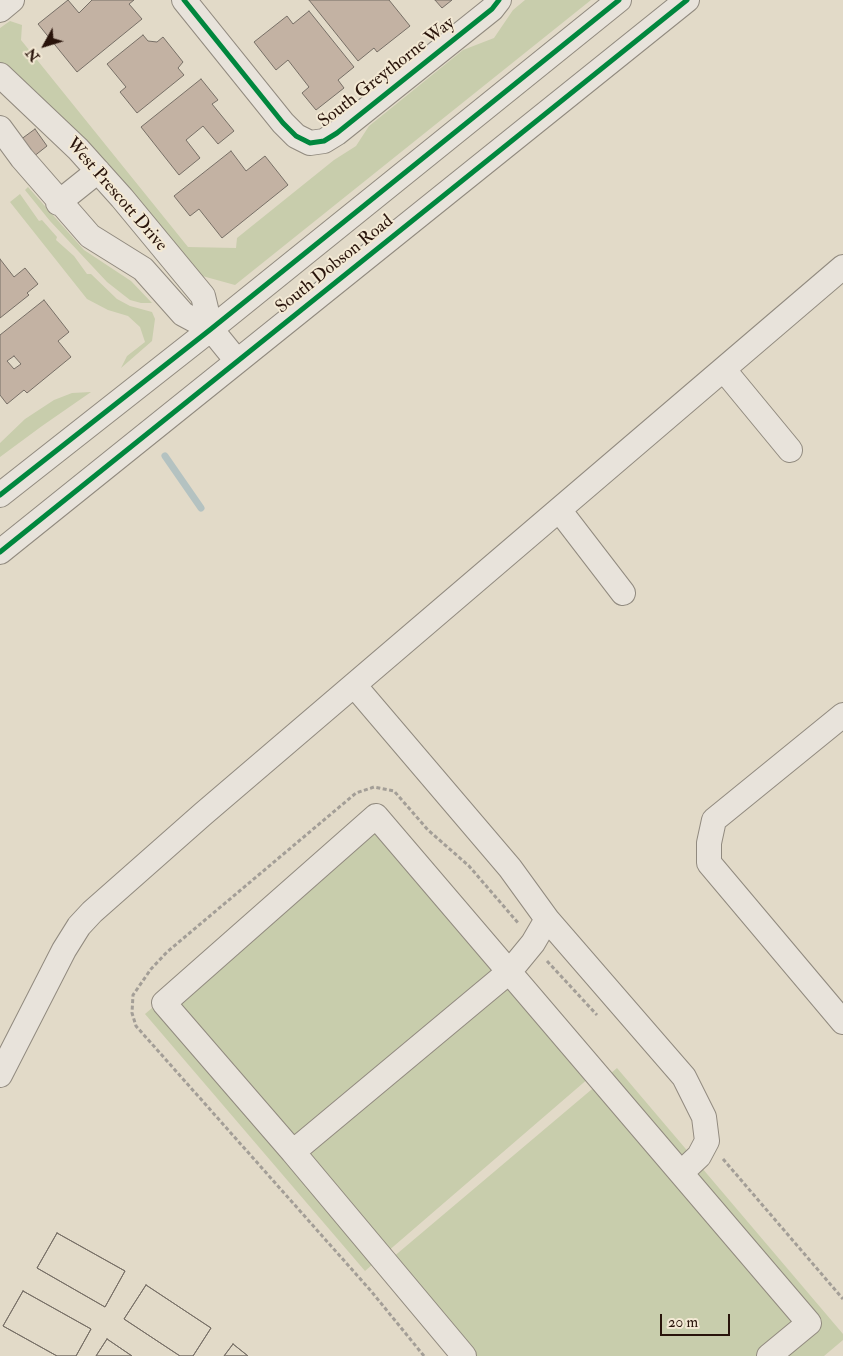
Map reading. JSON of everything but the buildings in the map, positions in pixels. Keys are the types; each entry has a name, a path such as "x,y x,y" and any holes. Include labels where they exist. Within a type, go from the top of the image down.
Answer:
{"street":[{"path":"0,10 12,0"},
{"name":"South Greythorne Way","path":"184,0 283,123 296,136 310,143 324,141 337,133 492,9 500,0"},
{"name":"South Dobson Road","path":"0,495 211,329 619,0"},
{"name":"South Dobson Road","path":"0,552 687,0"},
{"name":"West Prescott Drive","path":"0,76 78,149 203,296 211,329"},
{"name":"West Prescott Drive","path":"0,128 58,202 90,236 143,269 182,314 211,329 237,361"},
{"path":"58,202 98,171"},
{"path":"0,1075 64,950 79,926 203,814 843,267"},
{"path":"724,370 790,450"},
{"path":"560,510 623,593"},
{"path":"354,685 510,868 546,919 684,1077 704,1117 707,1141 699,1156 681,1173"},
{"path":"843,714 714,820 709,843 708,863 843,1022"},
{"path":"464,1356 293,1152 164,1003 376,816 809,1323 769,1356"},
{"path":"293,1152 510,971 528,949 546,919"}],"green space":[{"path":"525,0 591,0 235,285 195,274 0,64 0,28 10,21 22,25 21,40 188,247 236,248 237,238 334,160 356,146 369,126 463,50 494,38 513,10"},
{"path":"28,187 84,250 131,281 152,303 130,300 107,282 50,221 25,190"},
{"path":"20,194 39,221 42,220 57,237 56,240 74,256 87,274 91,274 117,299 130,306 152,312 155,319 152,341 121,368 127,356 145,342 140,327 128,316 108,310 87,299 10,202"},
{"path":"91,392 0,457 0,443 25,419 54,400 72,393"},
{"path":"372,819 604,1065 365,1271 145,1014"},
{"path":"617,1068 843,1334 843,1340 824,1356 453,1356 379,1269"}],"waterway":[{"path":"165,456 201,508"}],"cycle path":[{"path":"184,0 283,123 296,136 310,143 324,141 337,133 492,9 499,0"},
{"path":"0,495 211,329 619,0"},
{"path":"0,552 687,0"}]}
